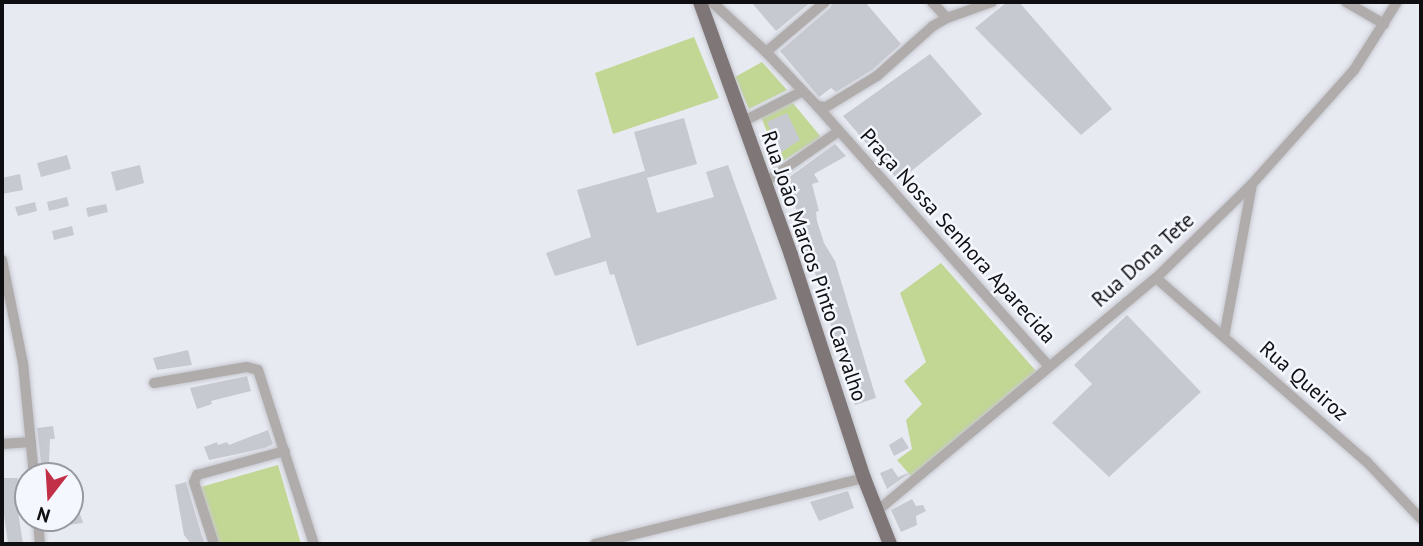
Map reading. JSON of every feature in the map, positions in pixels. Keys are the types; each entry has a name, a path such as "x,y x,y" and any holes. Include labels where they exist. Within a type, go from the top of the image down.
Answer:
{"main road":[{"name":"Rua João Marcos Pinto Carvalho","path":"700,2 864,478 890,544"}],"street":[{"name":"Praça Nossa Senhora Aparecida","path":"712,2 766,52 817,106 1049,366"},
{"path":"766,52 825,2"},
{"path":"932,2 947,18"},
{"path":"817,106 826,107 877,76 933,26 947,18 992,2"},
{"path":"1346,2 1384,24"},
{"name":"Rua Dona Tete","path":"877,511 1156,278 1252,184 1354,70 1397,2"},
{"path":"742,122 803,91"},
{"path":"764,183 838,131"},
{"path":"1224,337 1252,184"},
{"path":"2,260 23,363 33,462"},
{"name":"Rua Queiroz","path":"1156,278 1366,461 1421,519"},
{"path":"154,383 247,367 258,370 314,544"},
{"path":"2,444 31,442"},
{"path":"214,544 194,482 197,475 285,452"},
{"path":"596,544 864,478"}],"green space":[{"path":"694,37 719,98 613,134 595,73"},
{"path":"762,62 787,90 749,109 735,77"},
{"path":"792,102 821,137 780,163 761,117"},
{"path":"941,263 1036,371 911,476 897,460 912,449 906,420 922,404 904,381 926,362 900,293"},
{"path":"278,465 301,544 218,544 201,487"}],"building":[{"path":"751,2 811,2 776,31"},
{"path":"833,2 865,2 901,44 872,70 836,92 831,88 819,97 780,51 830,8"},
{"path":"1007,2 1019,2 1112,109 1081,135 975,28"},
{"path":"930,54 982,114 899,181 843,116"},
{"path":"787,113 800,140 780,153 767,122"},
{"path":"684,118 697,164 647,178 657,213 714,197 706,172 728,165 777,299 637,346 614,274 610,275 606,261 555,276 546,253 591,237 577,190 645,171 634,132"},
{"path":"835,144 846,156 814,174 819,182 812,184 819,211 816,212 817,221 824,243 835,261 876,398 855,405 813,266 801,246 795,221 798,220 797,211 784,181"},
{"path":"67,155 71,169 41,177 37,163"},
{"path":"140,165 144,183 116,191 111,172"},
{"path":"20,174 23,190 2,194 2,178"},
{"path":"67,197 69,206 49,211 47,202"},
{"path":"35,202 37,211 18,216 15,207"},
{"path":"106,204 108,212 88,217 86,208"},
{"path":"72,226 74,235 54,240 52,231"},
{"path":"1127,315 1201,392 1109,477 1052,423 1092,384 1074,365"},
{"path":"188,350 192,365 157,370 153,358"},
{"path":"247,376 251,391 211,401 212,404 197,409 190,388"},
{"path":"53,426 55,439 50,439 49,462 41,462 37,428"},
{"path":"268,430 273,444 265,448 209,460 204,447 217,442 218,445 227,442 229,445"},
{"path":"902,437 909,448 894,456 889,445"},
{"path":"892,468 898,477 911,472 887,489 880,473"},
{"path":"3,478 14,478 14,532 21,532 23,544 8,544 2,500"},
{"path":"186,482 205,544 191,544 184,535 175,485"},
{"path":"848,491 854,508 819,521 810,502"},
{"path":"912,499 916,506 923,505 926,511 916,516 917,525 901,532 891,510"}]}
